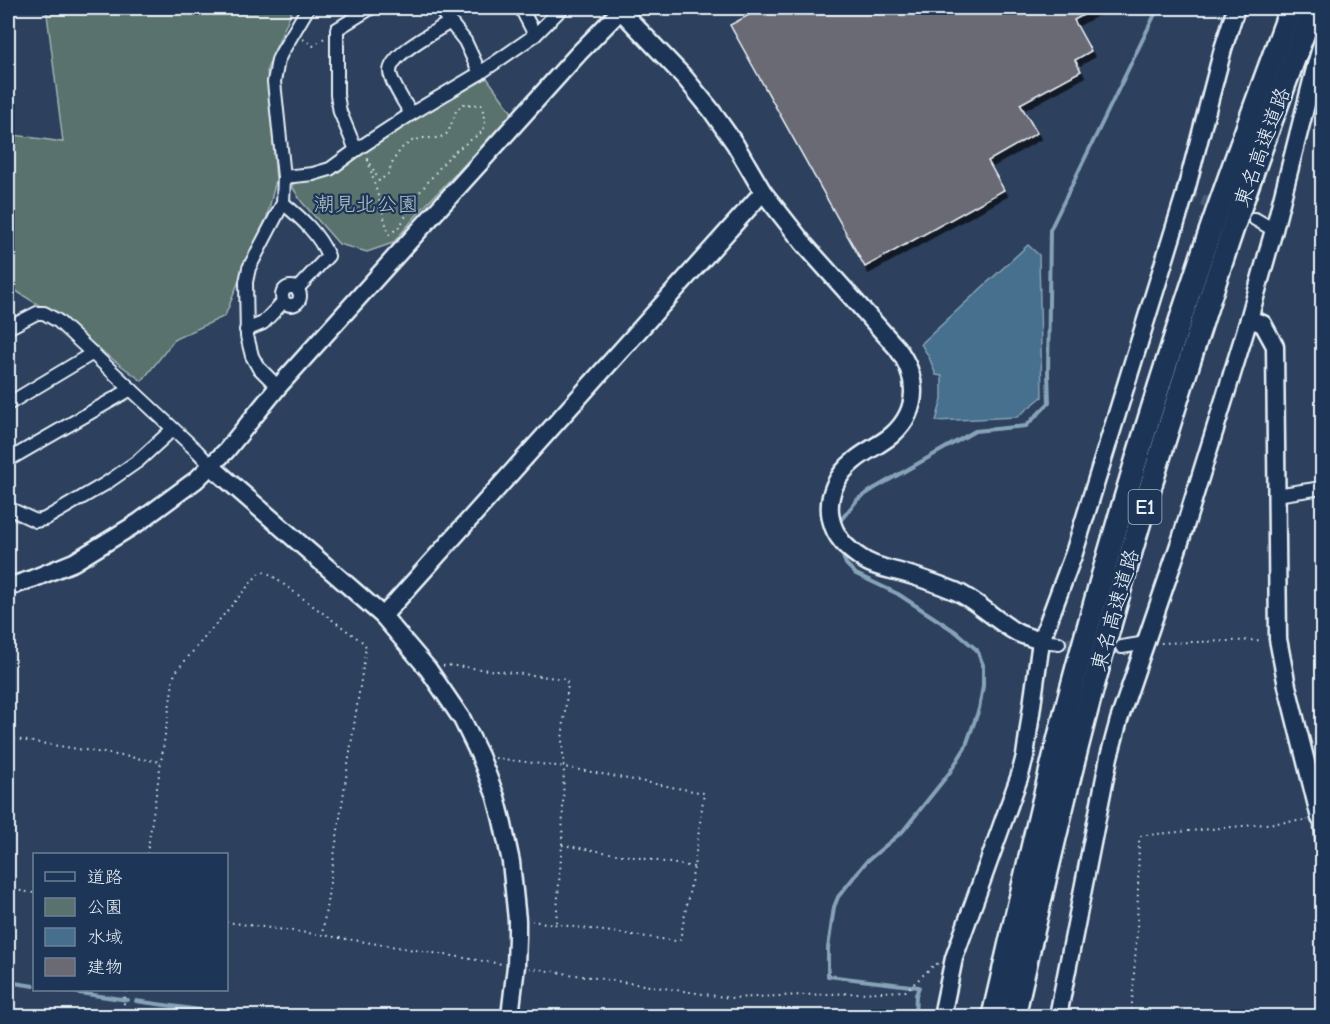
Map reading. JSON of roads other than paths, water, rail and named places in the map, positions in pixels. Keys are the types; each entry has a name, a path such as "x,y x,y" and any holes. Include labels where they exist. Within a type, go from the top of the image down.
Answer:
{"highway":[{"name":"東名高速道路","path":"993,1017 1040,810 1077,667 1115,535 1204,251 1291,8"},
{"name":"東名高速道路","path":"1014,1017 1067,789 1096,674 1134,541 1178,395 1230,236 1313,8"}],"street":[{"path":"278,387 258,367 252,356 246,330 247,275 283,203 284,177 274,82 278,60 308,8"},
{"path":"356,150 340,112 337,95 337,29 371,8"},
{"path":"439,8 465,41 480,73"},
{"path":"521,8 535,34"},
{"path":"284,177 314,174 330,169 411,114 480,73 535,34 562,8"},
{"path":"8,587 74,562 115,538 196,480 211,466 278,387 620,8 668,58 711,110 735,144 763,192 804,244 897,348 910,369 914,394 911,408 904,421 893,434 855,460 837,481 829,508 840,542 862,560 958,592 1016,632 1041,641 1059,643"},
{"path":"942,1017 954,958 1020,775 1025,756 1041,641 1074,554 1185,194 1236,8"},
{"path":"411,114 390,74 391,66 406,50 450,22"},
{"path":"1058,1017 1109,757 1119,720 1182,536 1249,319 1323,44"},
{"path":"383,616 763,192"},
{"path":"246,330 263,323 283,302 281,297 285,288 297,289 328,256 312,230 283,203"},
{"path":"1255,219 1274,230"},
{"path":"8,328 37,313 44,313 58,321 211,466 383,616 428,669 462,719 480,756 496,797 508,844 517,920 516,966 510,1017"},
{"path":"1249,319 1263,324 1275,346 1278,639 1287,686 1322,819 1323,842"},
{"path":"8,404 93,353"},
{"path":"8,460 131,389"},
{"path":"8,508 36,521 45,519 138,461 173,429"},
{"path":"1276,495 1323,488"},
{"path":"1122,647 1146,643"}],"water":[{"path":"1028,245 1039,255 1042,397 1017,417 936,421 942,399 942,376 936,375 921,344"}],"waterway":[{"path":"839,524 858,499 875,488 975,431 1026,426 1049,403 1050,230 1158,8"},
{"path":"840,549 846,564 856,574 898,594 956,632 977,650 983,665 983,686 979,709 965,748 950,772 903,831 866,862 838,897 834,907 828,948 828,976 919,987 916,995 915,1016"},
{"path":"8,982 33,986"},
{"path":"65,991 128,1000"},
{"path":"136,1001 243,1016"}],"tunnel":[{"path":"1185,194 1255,219"},
{"path":"1059,643 1088,645"}],"park label":[{"name":"潮見北公園","path":"366,204"}]}
